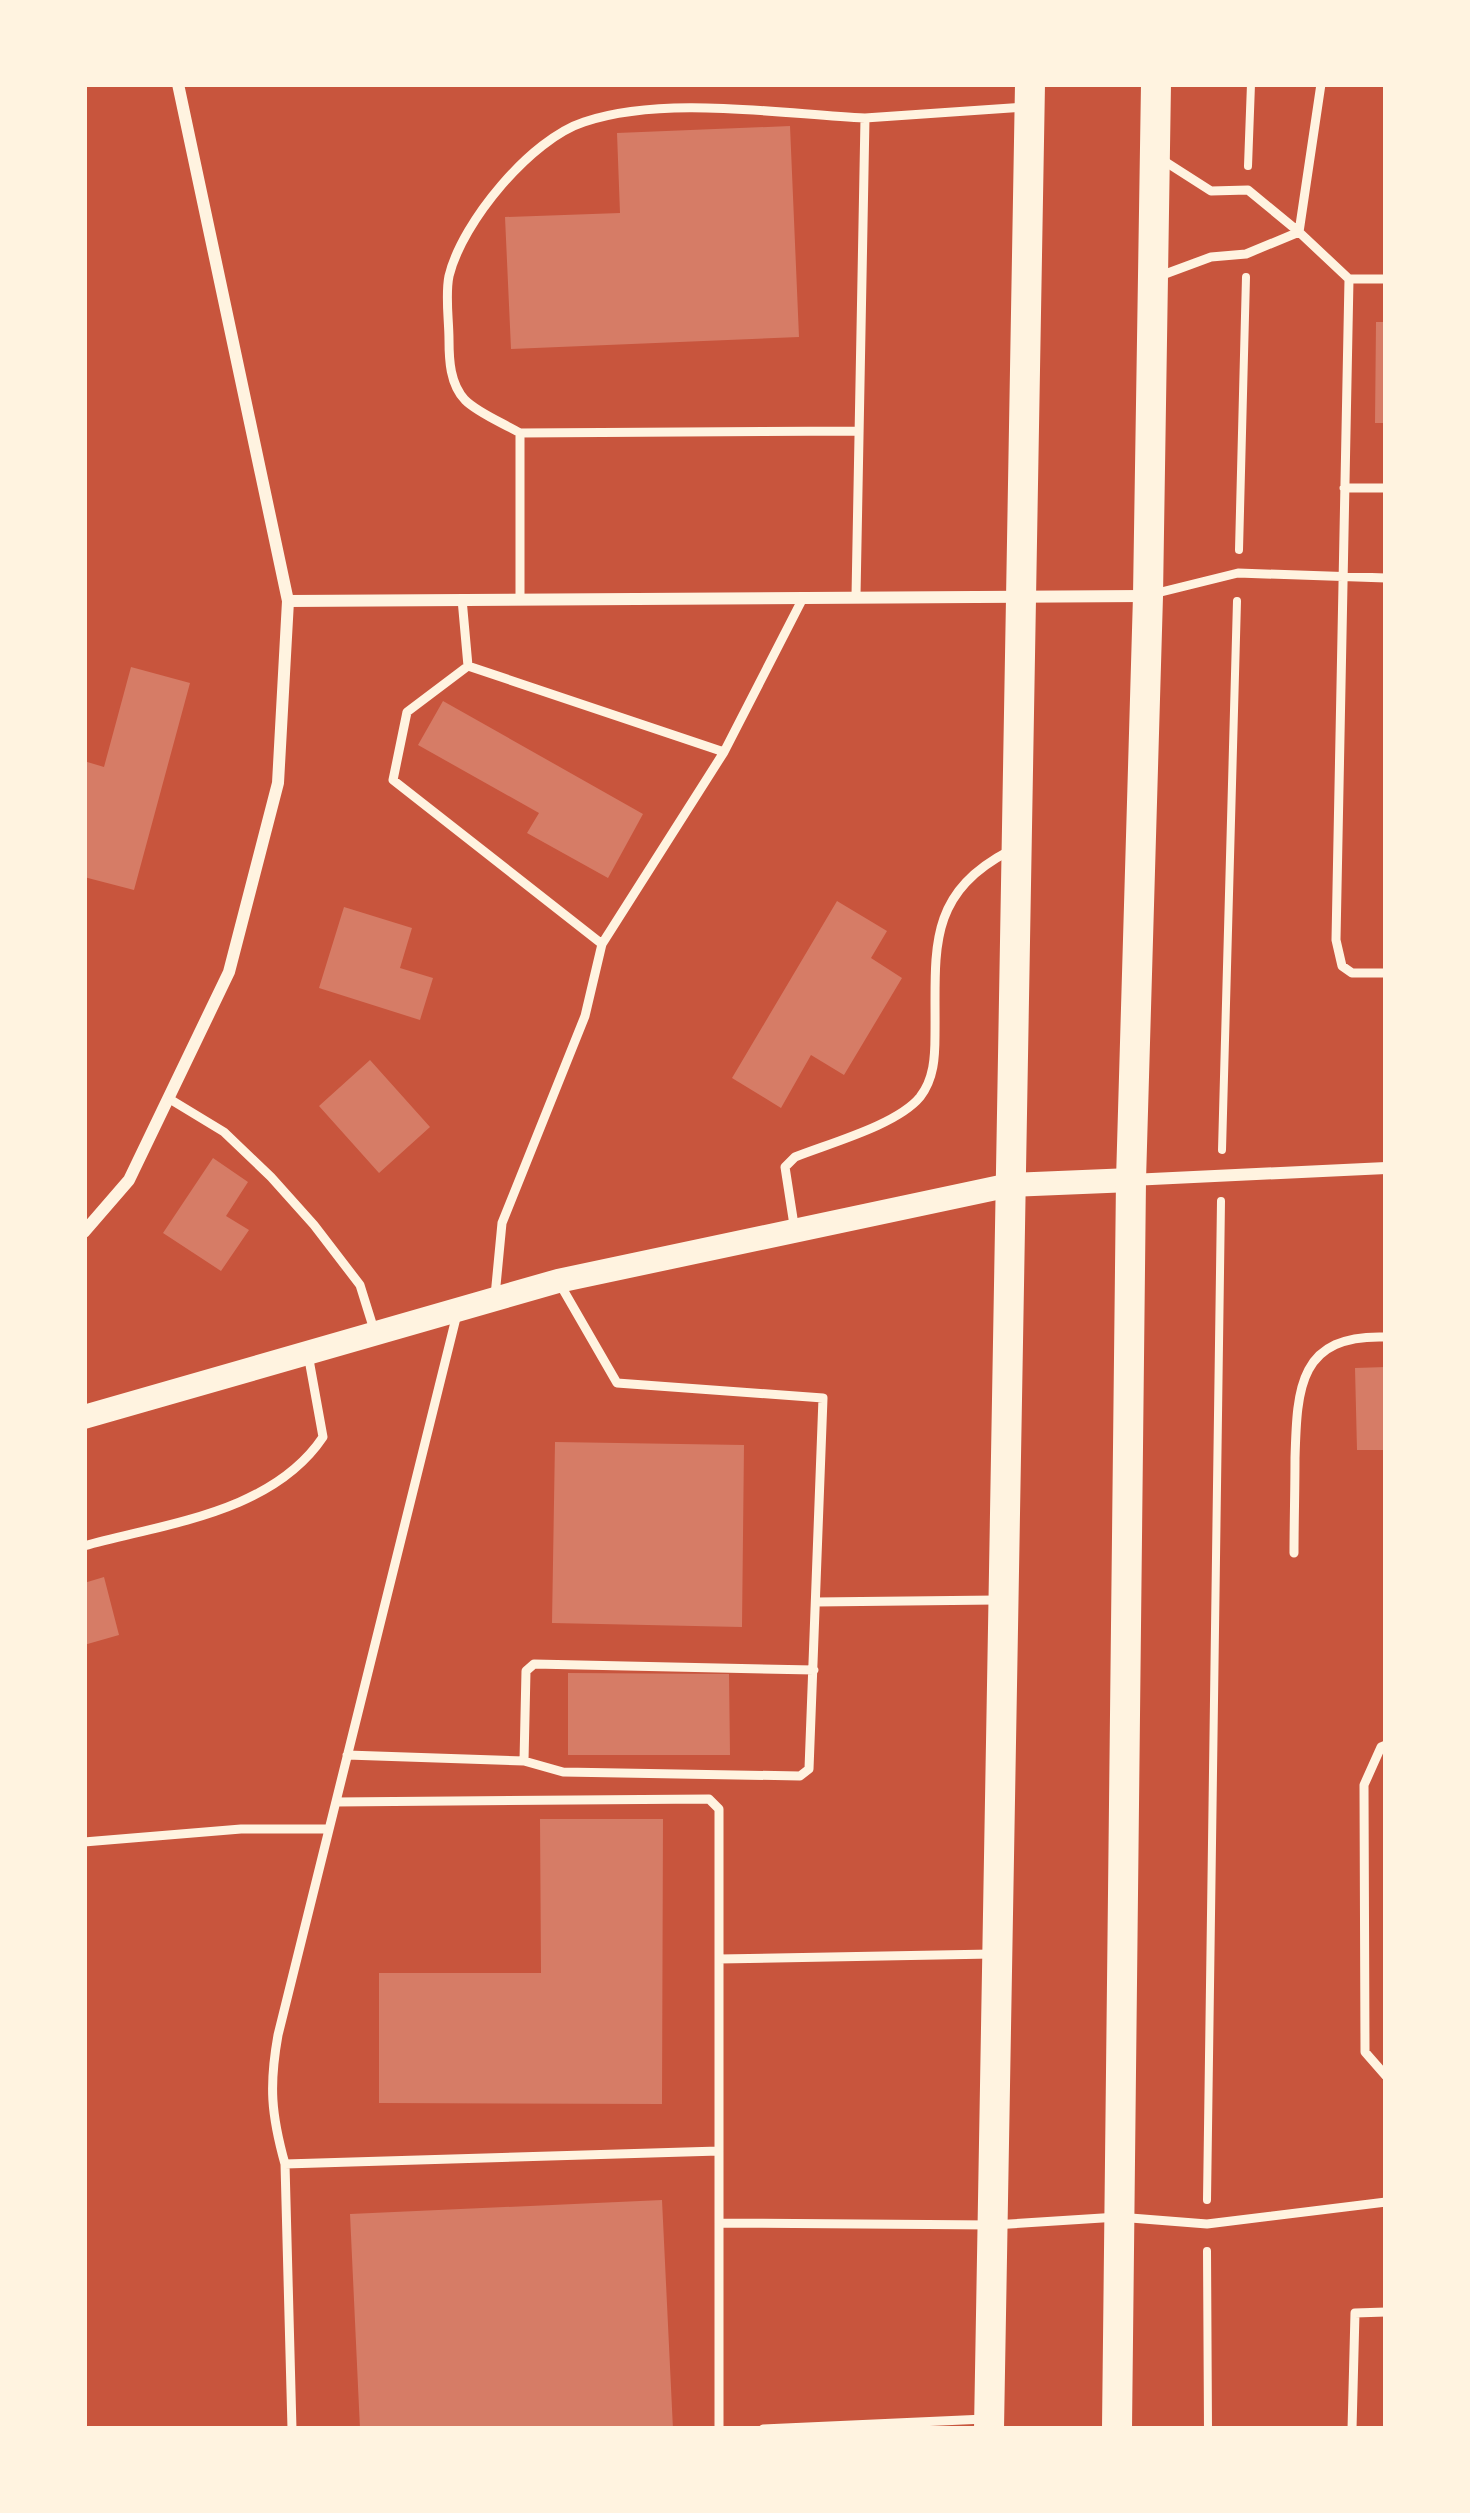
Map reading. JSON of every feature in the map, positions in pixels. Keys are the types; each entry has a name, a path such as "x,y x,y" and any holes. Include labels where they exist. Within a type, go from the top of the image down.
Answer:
{"main road":[{"path":"1117,2429 1131,1180 1148,596 1156,84"},
{"path":"989,2424 1030,95"},
{"path":"84,1417 559,1281 1010,1185 1131,1180"}],"street":[{"path":"84,1232 129,1180 229,972 278,783 287,601 178,84"},
{"path":"287,601 1148,596"},
{"path":"1131,1180 1386,1168"}],"lane":[{"path":"1299,232 1321,84"},
{"path":"859,431 520,433 464,399 449,369 449,278 468,230 501,187 546,143 579,123 619,113 666,108 865,118 1030,95"},
{"path":"856,596 865,118"},
{"path":"1154,155 1211,190 1248,190 1349,279 1386,279"},
{"path":"1151,278 1211,257 1246,254 1299,232"},
{"path":"1349,279 1336,955 1352,973 1386,974"},
{"path":"520,433 520,599"},
{"path":"1344,488 1386,488"},
{"path":"1148,596 1238,573 1386,578"},
{"path":"495,1299 502,1223 585,1016 602,944 724,752 804,597"},
{"path":"462,599 468,666"},
{"path":"468,666 724,752"},
{"path":"468,666 406,712 393,780 602,944"},
{"path":"795,1231 785,1167 795,1157 903,1113 922,1094 935,1065 936,960 943,910 970,877 1015,847"},
{"path":"169,1098 224,1132 272,1177 360,1286 375,1333"},
{"path":"347,1755 524,1761 563,1772 806,1774 823,1399 617,1384 559,1281"},
{"path":"292,2429 285,2164 272,2115 271,2075 458,1309"},
{"path":"1294,1553 1298,1393 1308,1367 1343,1339 1386,1337"},
{"path":"84,1546 247,1502 308,1461 323,1437 308,1352"},
{"path":"816,1602 1003,1600"},
{"path":"524,1761 526,1671 534,1664 814,1670"},
{"path":"1386,1745 1364,1785 1365,2052 1386,2076"},
{"path":"336,1802 709,1799 719,1809 719,2429"},
{"path":"84,1842 241,1829 329,1828"},
{"path":"719,1959 997,1954"},
{"path":"285,2164 719,2151"},
{"path":"719,2223 993,2224 1118,2217 1207,2224 1386,2202"},
{"path":"1352,2429 1355,2313 1386,2312"},
{"path":"763,2429 989,2424"}],"path":[{"path":"1248,190 1251,84"},
{"path":"1208,2429 1221,1176 1246,254"}],"building":[{"path":"790,126 799,337 511,349 505,217 620,213 617,133"},
{"path":"1376,322 1386,322 1386,423 1375,423"},
{"path":"131,667 190,683 134,890 84,877 84,761 104,767"},
{"path":"443,701 643,814 608,878 527,833 539,813 418,745"},
{"path":"837,901 887,931 871,958 902,978 844,1075 811,1055 781,1108 732,1078"},
{"path":"344,907 412,928 400,968 433,978 420,1020 319,988"},
{"path":"370,1060 430,1127 379,1173 319,1106"},
{"path":"213,1158 248,1182 226,1216 249,1230 221,1271 163,1233"},
{"path":"1386,1367 1386,1450 1357,1450 1355,1368"},
{"path":"555,1442 744,1445 742,1627 552,1623"},
{"path":"104,1577 119,1635 84,1645 84,1583"},
{"path":"568,1673 729,1674 730,1755 568,1755"},
{"path":"540,1819 663,1819 662,2104 379,2103 379,1973 541,1973"},
{"path":"662,2200 673,2429 360,2429 350,2214"}]}
